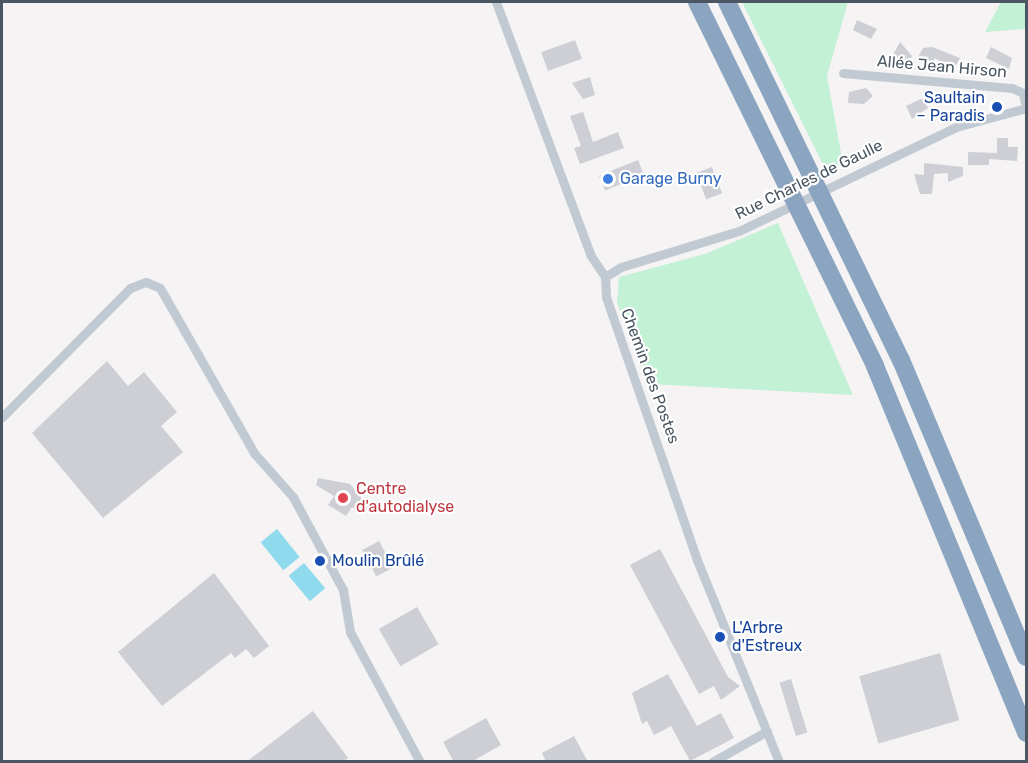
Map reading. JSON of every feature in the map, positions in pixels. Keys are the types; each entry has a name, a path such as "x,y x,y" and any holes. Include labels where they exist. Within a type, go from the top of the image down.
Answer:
{"highway":[{"path":"682,2 787,181"},
{"path":"697,2 787,181 921,470 1026,733"},
{"path":"727,2 902,360 1026,657"},
{"path":"737,2 769,84"}],"street":[{"name":"Chemin des Postes","path":"496,2 591,256 605,277 606,297 697,560 779,762"},
{"name":"Allée Jean Hirson","path":"843,73 1012,88 1023,93 1026,107"},
{"name":"Rue Charles de Gaulle","path":"605,277 616,269 695,248 771,217 963,124 1026,107"},
{"path":"2,417 122,296 146,282 167,295 254,453 293,497 343,590 350,633 420,762"},
{"path":"712,762 767,731"}],"green space":[{"path":"742,2 848,2 827,76 843,164 826,170"},
{"path":"1001,2 1026,2 1026,29 985,32"},
{"path":"778,223 853,395 651,384 617,303 619,277 705,254"}],"water":[{"path":"277,529 300,557 283,570 261,542"},
{"path":"304,563 325,588 310,601 289,576"}],"building":[{"path":"857,20 877,29 871,39 853,30"},
{"path":"575,40 582,59 548,71 541,52"},
{"path":"900,42 912,56 908,65 892,57"},
{"path":"932,47 960,58 954,69 935,58 931,66 917,59 923,48"},
{"path":"991,47 1012,58 1009,69 986,58"},
{"path":"590,77 595,95 583,99 572,83"},
{"path":"866,88 873,96 864,104 848,103 849,92"},
{"path":"923,98 928,108 912,119 906,106"},
{"path":"583,112 593,142 618,132 624,148 580,164 574,148 581,146 570,116"},
{"path":"997,138 1008,138 1008,147 1018,147 1017,161 989,159 989,165 968,165 968,152 997,153"},
{"path":"638,160 644,175 605,191 599,176"},
{"path":"924,163 963,167 963,176 948,182 948,173 934,174 932,194 920,194 914,174 924,175"},
{"path":"712,167 722,193 706,199 696,173"},
{"path":"107,361 128,386 144,372 177,412 161,426 183,452 103,518 32,433"},
{"path":"318,478 350,484 369,508 363,514 352,507 346,516 328,505 334,496 316,485"},
{"path":"379,541 393,567 376,576 362,550"},
{"path":"660,549 728,677 740,686 721,700 714,686 699,694 630,565"},
{"path":"214,573 269,646 254,658 246,649 235,658 231,653 162,706 118,652"},
{"path":"417,607 439,644 400,666 379,629"},
{"path":"940,653 959,720 879,743 859,676"},
{"path":"668,674 697,726 721,713 734,738 690,761 671,726 654,735 647,721 642,724 632,693"},
{"path":"791,679 807,733 796,736 780,683"},
{"path":"313,711 348,758 343,762 246,762"},
{"path":"486,718 501,745 471,762 454,762 443,742"},
{"path":"574,736 588,762 546,762 542,753"}],"place":[{"name":"Saultain – Paradis","path":"997,107"},
{"name":"Garage Burny","path":"608,179"},
{"name":"Centre d'autodialyse","path":"343,498"},
{"name":"Moulin Brûlé","path":"320,561"},
{"name":"L'Arbre d'Estreux","path":"720,637"}]}
